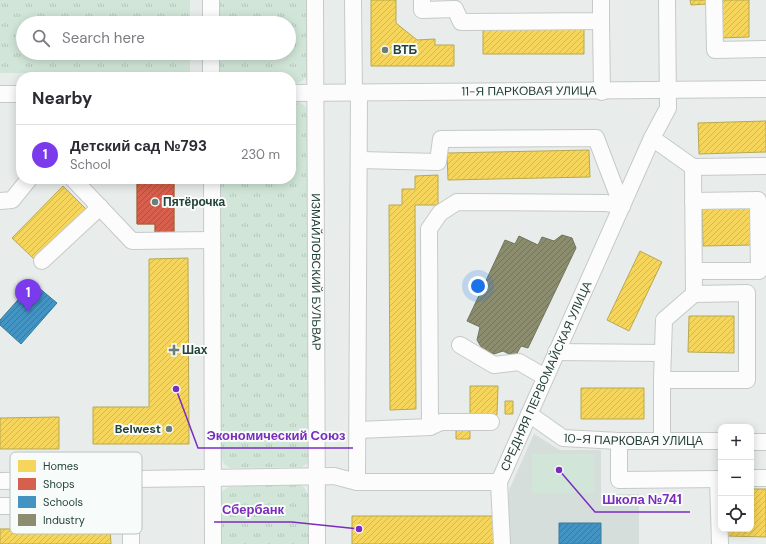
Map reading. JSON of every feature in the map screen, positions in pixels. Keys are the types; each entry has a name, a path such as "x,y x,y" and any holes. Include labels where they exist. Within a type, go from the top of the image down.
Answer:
{"street":[{"path":"211,0 211,16"},
{"name":"ИЗМАЙЛОВСКИЙ БУЛЬВАР","path":"315,0 317,544"},
{"path":"353,0 360,160 357,482"},
{"path":"422,0 422,10 455,10 461,22 601,20"},
{"path":"601,0 602,92"},
{"name":"СРЕДНЯЯ ПЕРВОМАЙСКАЯ УЛИЦА","path":"214,478 334,476 357,482 499,482 546,373 652,138 668,108 667,0"},
{"path":"714,0 715,50 766,49"},
{"path":"211,60 211,72"},
{"name":"11-Я ПАРКОВАЯ УЛИЦА","path":"296,93 602,92 766,89"},
{"path":"0,94 16,94"},
{"path":"360,160 438,162 441,139 596,138 622,206"},
{"path":"652,138 693,167 766,166"},
{"path":"693,167 694,294"},
{"path":"0,201 12,200 25,184"},
{"path":"78,184 132,241 212,240"},
{"path":"212,184 213,544"},
{"path":"693,201 758,200 759,271 694,271"},
{"path":"430,427 429,229 440,213 457,202 606,203 622,206"},
{"path":"42,261 100,207"},
{"path":"662,380 747,380 747,293 694,294 664,320 662,353 662,380 662,441"},
{"path":"460,345 494,365 518,362 546,373"},
{"path":"518,352 546,373"},
{"path":"556,352 662,353"},
{"name":"10-Я ПАРКОВАЯ УЛИЦА","path":"529,414 564,438 619,441 718,441"},
{"path":"358,430 430,427 441,422 490,422"},
{"path":"619,441 619,480 718,479"},
{"path":"754,442 766,442"},
{"path":"142,479 214,478"},
{"path":"754,478 766,478"},
{"path":"0,481 10,481"},
{"path":"499,482 502,544"},
{"path":"719,496 720,544"},
{"path":"0,506 10,506"}],"shaded area":[{"path":"534,434 560,450 601,450 601,494 639,494 639,544 509,544 509,490"}],"green space":[{"path":"0,0 190,0 190,16 16,16 16,60 190,60 190,72 0,73"},
{"path":"218,0 307,0 308,74 301,82 296,84 296,72 219,72 218,60 296,60 296,16 218,16"},
{"path":"296,102 299,102 305,106 308,115 308,463 302,467 230,468 224,464 221,456 221,184 296,184"},
{"path":"532,454 594,454 594,493 532,493"},
{"path":"298,484 304,487 308,494 309,544 220,544 220,498 222,491 229,487"}],"building: Homes":[{"path":"371,0 396,0 396,23 417,40 435,39 435,45 454,45 454,66 371,66"},
{"path":"690,0 706,0 707,4 691,5"},
{"path":"718,0 749,0 749,37 719,38"},
{"path":"483,28 584,29 584,54 483,54"},
{"path":"766,121 766,152 699,154 698,123"},
{"path":"589,150 590,177 448,180 447,153"},
{"path":"438,175 438,205 415,205 416,409 390,410 389,205 402,205 402,189 415,189 415,176"},
{"name":"Пятёрочка","path":"137,184 174,184 174,234 155,234 155,224 137,224"},
{"path":"63,186 86,209 34,259 12,238"},
{"path":"751,207 752,245 703,246 702,209"},
{"path":"640,251 662,262 629,331 607,320"},
{"path":"188,258 189,444 93,444 93,407 149,407 149,259"},
{"path":"689,316 734,316 734,353 688,352"},
{"path":"470,386 498,386 497,415 470,414"},
{"path":"581,388 644,388 644,419 581,419"},
{"path":"505,401 513,401 513,414 505,414"},
{"path":"59,417 59,449 0,449 0,418"},
{"path":"456,426 470,426 470,439 456,439"},
{"path":"754,489 766,489 766,537 726,536 726,532 754,532"},
{"path":"352,516 499,516 499,544 352,544"},
{"path":"0,529 10,529 10,534 110,534 111,544 0,544"}],"building: Shops":[{"name":"Пятёрочка","path":"137,184 174,184 174,234 155,234 155,224 137,224"}],"building: Schools":[{"path":"33,283 57,303 21,344 0,325 0,320"},
{"path":"559,523 601,523 601,544 559,544"}],"building: Industry":[{"path":"562,235 572,238 576,248 528,348 521,346 515,357 503,351 494,354 483,350 477,340 480,327 467,321 505,240 515,244 519,236 538,245 542,237 554,241"}],"place":[{"name":"ВТБ","path":"385,50"},
{"name":"Пятёрочка","path":"155,202"},
{"name":"Детский сад №793","path":"28,312"},
{"name":"Шах","path":"174,350"},
{"name":"Экономический Союз","path":"176,389"},
{"name":"Belwest","path":"169,429"},
{"name":"Школа №741","path":"559,470"},
{"name":"Сбербанк","path":"359,529"}]}
